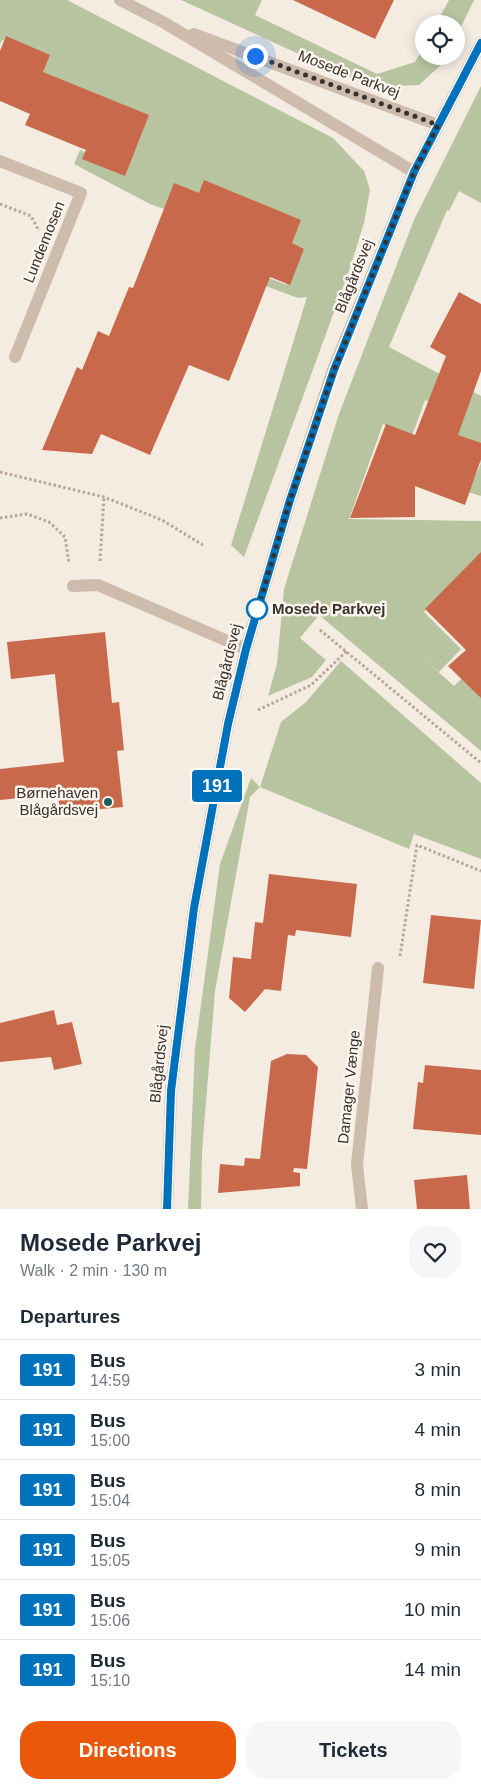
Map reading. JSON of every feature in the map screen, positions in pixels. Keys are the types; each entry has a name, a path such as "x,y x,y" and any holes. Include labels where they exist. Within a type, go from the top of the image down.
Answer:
{"street":[{"name":"Mosede Parkvej","path":"120,0 163,22 414,172"},
{"name":"Mosede Parkvej","path":"163,22 438,125"},
{"name":"Blågårdsvej","path":"167,1209 171,1091 194,908 228,724 246,649 290,500 334,370 414,172 481,43"},
{"name":"Lundemosen","path":"0,161 81,193 15,357"},
{"path":"73,586 98,585 246,649"},
{"name":"Damager Vænge","path":"362,1209 357,1165 378,968"}],"path":[{"path":"0,204 30,216 54,260"},
{"path":"0,472 104,497 162,520 203,545"},
{"path":"98,585 104,497"},
{"path":"0,518 27,514 49,522 65,537 73,586"},
{"path":"320,630 347,650 481,763"},
{"path":"228,724 311,685 347,650"},
{"path":"378,968 400,956 417,845 481,871"}],"green space":[{"path":"0,0 67,0 333,138 364,171 370,190 364,223 348,274 244,557 231,545 307,297 298,298 211,266 261,275 287,285 295,263 189,218 150,204 74,164 80,150 107,161 42,75 29,51 2,40 0,45"},
{"path":"181,0 262,0 255,15 377,74 415,62 415,65 441,65 419,85 371,87"},
{"path":"449,0 474,0 465,18 465,15 441,15"},
{"path":"481,86 481,203 459,191 449,211 447,210 389,347 481,396 481,463 449,448 462,413 425,400 412,436 383,424 349,519 481,521 481,568 474,561 424,612 461,649 439,672 414,650 454,686 481,660 481,751 319,615 300,638 326,660 312,677 268,696 277,664 284,589 339,414 414,220"},
{"path":"481,463 481,496 468,492"},
{"path":"341,661 481,783 481,859 414,834 409,849 260,787 281,722 306,702"},
{"path":"251,778 260,787 250,797 215,991 202,1152 201,1209 188,1209 195,1049 220,864"}],"building":[{"path":"293,0 394,0 375,39"},
{"path":"6,36 50,55 43,72 149,115 125,176 82,159 86,150 25,125 30,114 0,101 0,51"},
{"path":"204,180 301,220 292,243 304,249 290,285 270,277 229,381 189,365 150,455 101,434 92,454 42,450 77,367 82,370 98,331 109,336 129,287 133,288 174,183 199,193"},
{"path":"459,292 481,304 481,371 458,435 481,443 481,459 465,505 415,486 415,517 350,518 386,424 415,435 446,356 430,347"},
{"path":"481,552 481,698 448,666 466,650 425,609"},
{"path":"105,632 112,703 119,702 124,750 117,751 123,807 60,813 58,794 0,800 0,769 64,762 55,674 11,679 7,642"},
{"path":"269,874 357,884 351,937 296,930 295,936 288,935 281,991 265,989 245,1012 229,998 233,957 251,959 255,922 263,923"},
{"path":"431,915 481,920 474,989 423,983"},
{"path":"54,1010 57,1025 72,1022 82,1064 54,1070 51,1057 0,1062 0,1023"},
{"path":"287,1054 306,1055 318,1067 307,1169 294,1168 293,1172 300,1173 300,1186 218,1193 220,1164 244,1166 245,1158 260,1159 271,1061"},
{"path":"425,1065 481,1070 481,1135 413,1129 418,1082 423,1083"},
{"path":"467,1175 470,1209 417,1209 414,1180"}],"bus line":[{"name":"191","path":"167,1209 171,1091 194,908 228,724 246,649 290,500 334,370 414,172 481,43"}],"place":[{"name":"Mosede Parkvej","path":"257,609"},
{"name":"Børnehaven Blågårdsvej","path":"108,802"}],"route":[{"path":"255,56 438,125 414,172 334,370 290,500 257,612 257,609"}]}
